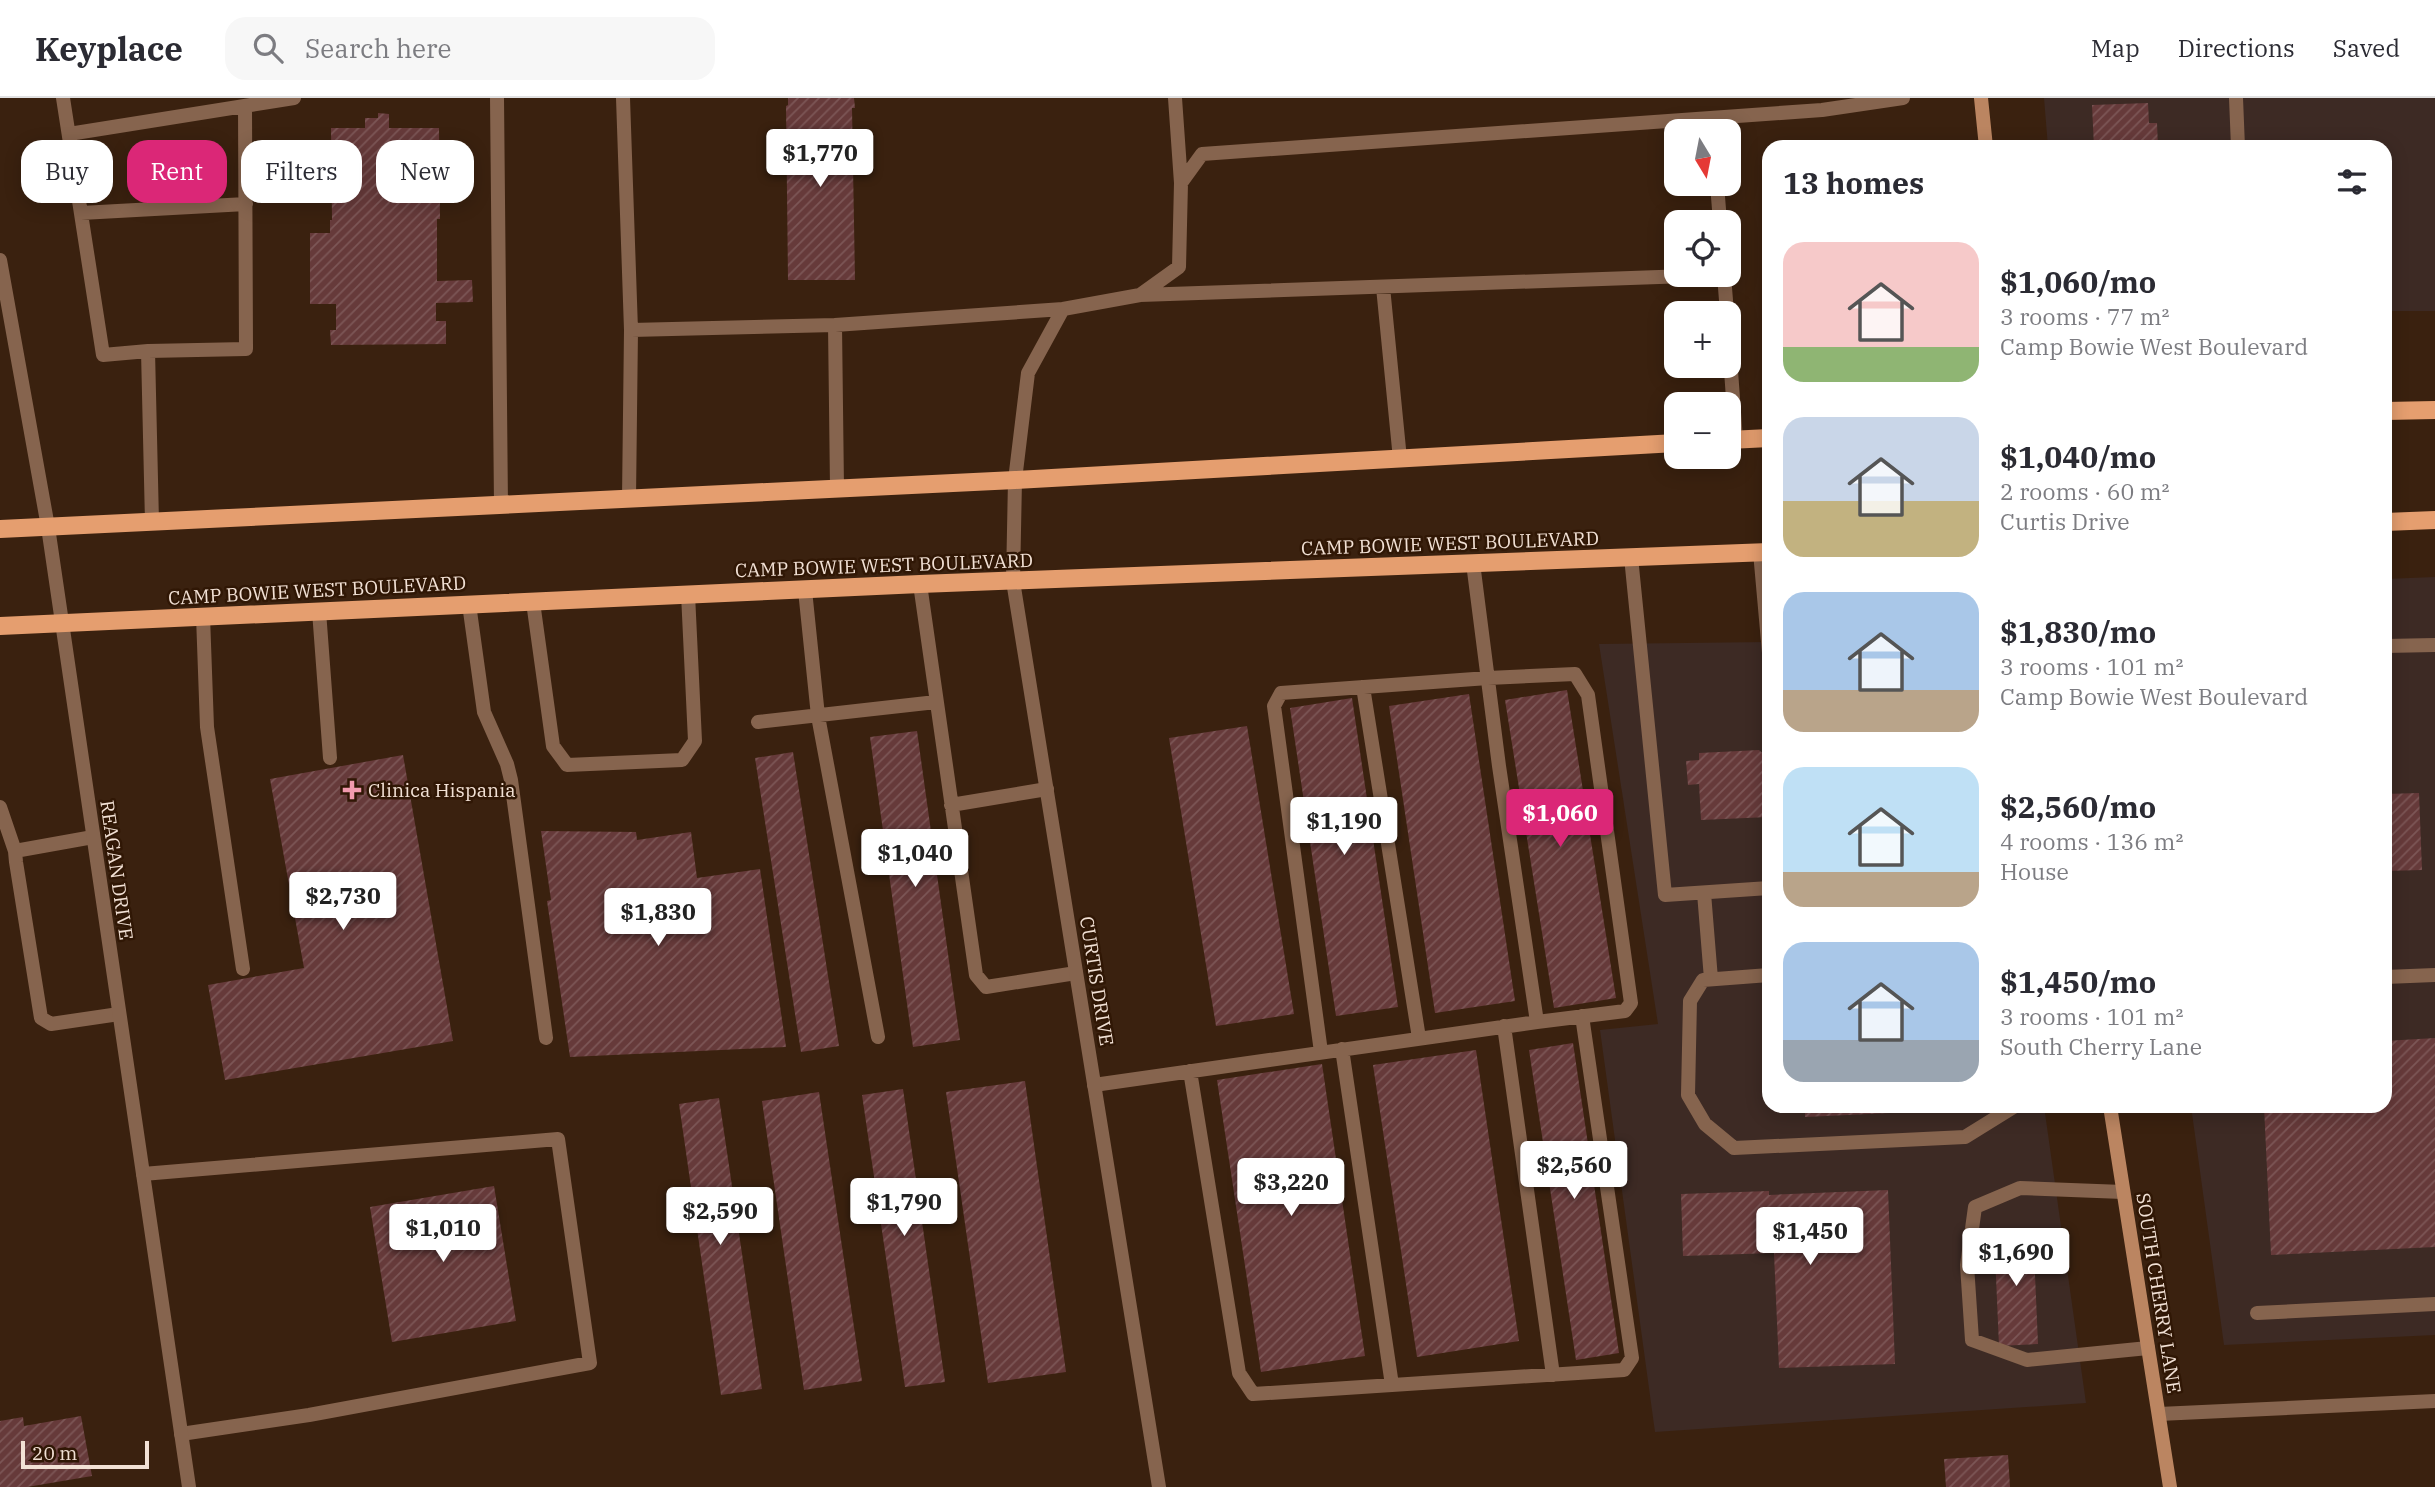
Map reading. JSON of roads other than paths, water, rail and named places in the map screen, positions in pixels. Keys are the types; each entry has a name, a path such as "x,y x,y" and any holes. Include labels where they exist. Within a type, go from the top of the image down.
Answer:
{"main road":[{"path":"2392,411 2435,410"},
{"path":"1741,440 1762,438"},
{"path":"0,529 1015,480 1664,444"},
{"path":"2392,522 2435,520"},
{"name":"CAMP BOWIE WEST BOULEVARD","path":"0,626 920,584 1762,552"}],"street":[{"path":"63,98 103,355 148,351 246,349 245,106"},
{"path":"69,134 293,98"},
{"path":"497,98 500,505"},
{"path":"623,98 631,330 629,498"},
{"path":"1140,295 1179,267 1181,183 1175,98"},
{"path":"1740,119 1822,104 1903,98"},
{"path":"1981,98 1985,140"},
{"path":"2236,98 2238,140"},
{"path":"1181,183 1202,154 1664,127"},
{"path":"81,213 246,204"},
{"name":"REAGAN DRIVE","path":"0,260 48,527 189,1487"},
{"path":"631,330 835,325 1063,309 1140,295 1664,277"},
{"path":"1383,287 1400,459"},
{"name":"CURTIS DRIVE","path":"1063,309 1028,373 1015,480 1013,581 1159,1487"},
{"path":"835,325 837,488"},
{"path":"148,351 152,522"},
{"path":"1632,557 1665,895 1762,889"},
{"path":"1473,563 1499,766 1537,1022"},
{"path":"920,584 976,975 986,987 1076,972"},
{"path":"805,590 818,716 878,1037"},
{"path":"533,601 553,746 567,765 682,760 695,741 688,594"},
{"path":"469,604 484,712 507,764 511,780 547,1038"},
{"path":"318,611 330,758"},
{"path":"203,616 206,727 243,969"},
{"path":"2392,646 2435,645"},
{"path":"1094,1085 1625,1011 1631,1003 1588,695 1575,674 1281,693 1274,706 1321,1052"},
{"path":"1363,687 1419,1038"},
{"path":"758,722 936,702"},
{"path":"951,806 1046,789"},
{"path":"0,807 15,851 41,1018 51,1024 119,1014"},
{"path":"15,851 93,837"},
{"path":"1703,893 1711,979"},
{"path":"1762,975 1703,980 1690,1001 1688,1095 1705,1124 1734,1148 1965,1137 1996,1113"},
{"path":"2392,977 2435,975"},
{"path":"1190,1071 1239,1373 1253,1394 1624,1370 1632,1358 1582,1016"},
{"path":"1504,1026 1553,1375"},
{"path":"1342,1049 1392,1385"},
{"name":"SOUTH CHERRY LANE","path":"2111,1113 2170,1487"},
{"path":"143,1174 558,1139 590,1363 309,1416 181,1434"},
{"path":"2123,1192 2020,1188 1975,1207 1967,1265 1972,1340 2026,1360 2148,1348"},
{"path":"2257,1313 2435,1304"},
{"path":"2159,1414 2435,1401"}],"place":[{"name":"Clinica Hispania","path":"352,790"}]}
